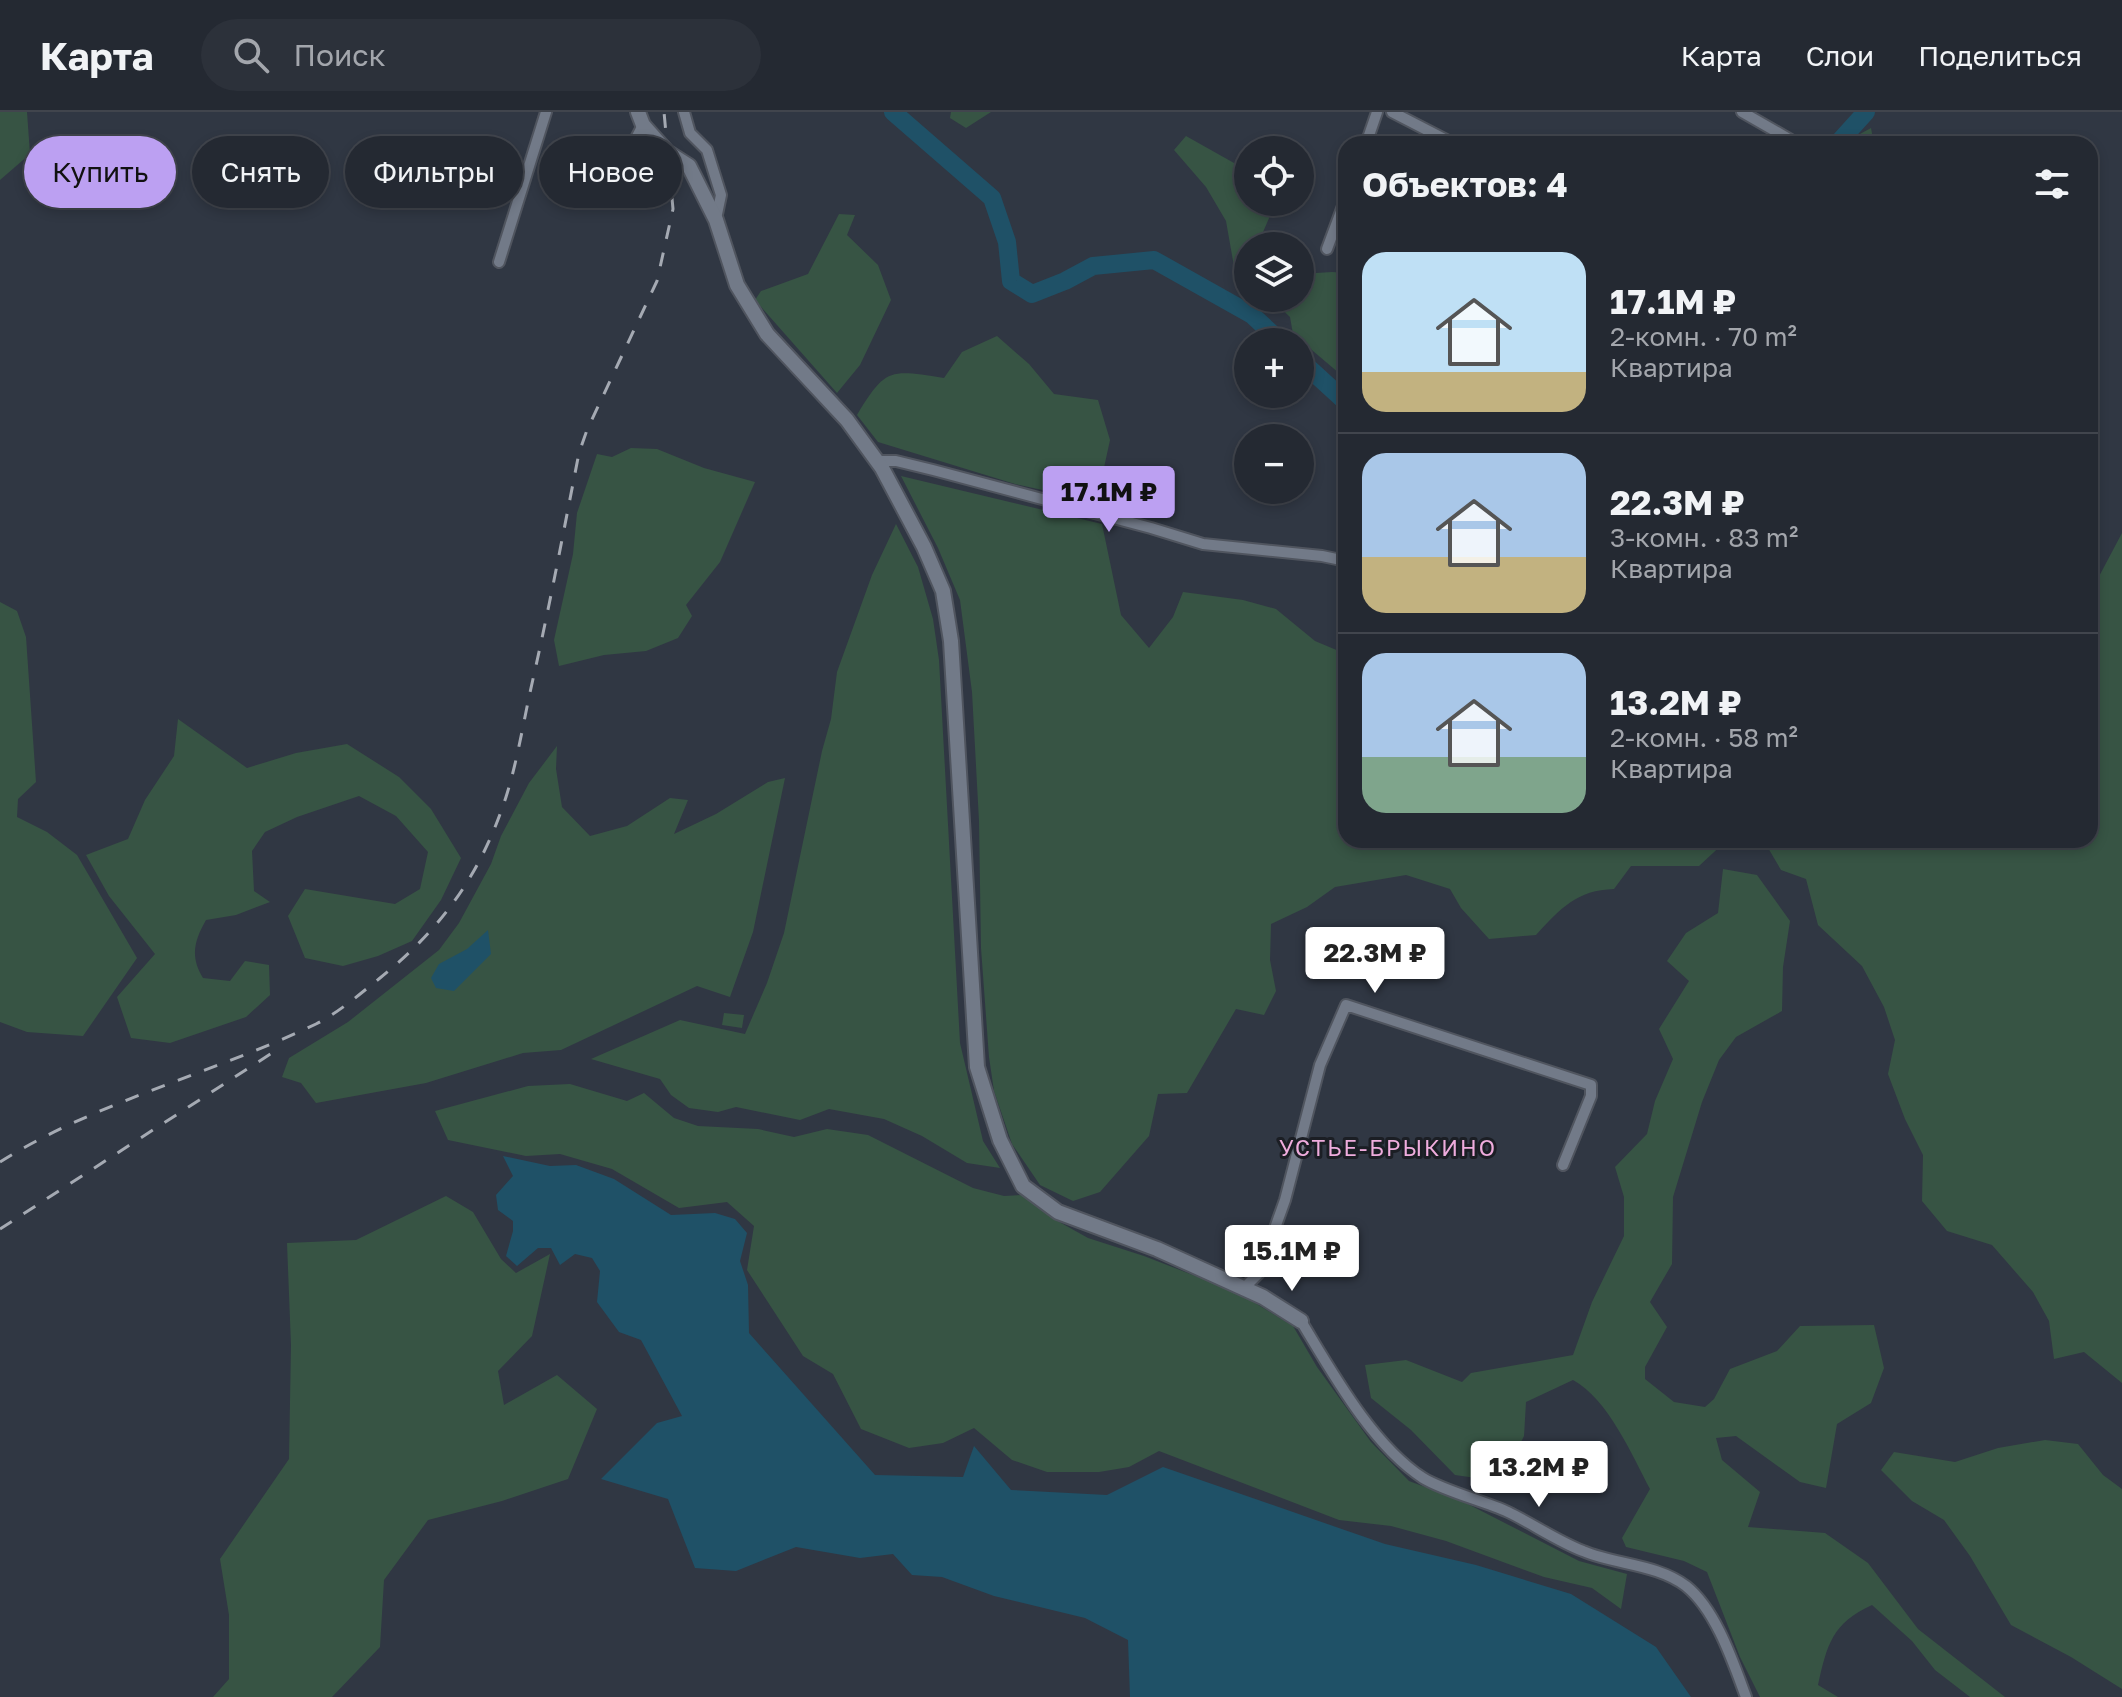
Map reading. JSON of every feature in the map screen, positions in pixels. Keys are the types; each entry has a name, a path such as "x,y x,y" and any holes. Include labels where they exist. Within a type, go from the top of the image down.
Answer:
{"street":[{"path":"499,262 546,112"},
{"path":"684,112 690,133 707,150 721,195 716,220"},
{"path":"1369,136 1377,112"},
{"path":"1392,112 1438,136"},
{"path":"1747,113 1784,136"},
{"path":"640,119 667,152 689,166 716,220 737,285 767,334 821,390 877,461 924,547 943,591 951,641 977,1067 1000,1140 1023,1186 1058,1212 1157,1249 1244,1288 1301,1321 1335,1379 1368,1422 1397,1457 1425,1479 1507,1512 1583,1552 1668,1575 1688,1588 1715,1623 1746,1697"},
{"path":"1327,249 1338,219"},
{"path":"877,461 896,461 921,467 1203,544 1338,559"},
{"path":"1244,1288 1259,1273 1285,1200 1320,1065 1346,1005 1591,1085 1591,1096 1563,1165"}],"green space":[{"path":"0,112 27,112 29,136 24,136 24,159 0,180"},
{"path":"951,112 991,112 966,128 950,118"},
{"path":"1871,128 1872,136 1856,136"},
{"path":"1186,136 1234,163 1234,216 1270,216 1263,232 1234,232 1234,266 1226,221 1206,187 1174,150"},
{"path":"839,214 855,215 847,235 878,265 891,300 860,365 837,393 755,300 761,291 808,274"},
{"path":"1338,272 1338,372 1314,352 1314,328 1292,328 1290,317 1285,312 1314,312 1314,273"},
{"path":"997,336 1029,364 1054,394 1098,400 1110,440 1098,495 1093,501 1015,484 878,442 857,415 883,380 900,374 944,378 962,352"},
{"path":"631,448 657,449 704,468 755,482 720,562 686,605 692,616 678,638 646,651 604,655 559,666 554,640 573,554 577,513 597,454 612,457"},
{"path":"901,476 1102,524 1121,615 1149,648 1173,617 1183,592 1243,600 1276,609 1315,641 1338,651 1338,848 1718,848 1699,866 1631,866 1614,889 1590,893 1570,902 1536,935 1489,939 1461,908 1450,889 1406,875 1335,887 1307,907 1271,924 1270,960 1276,991 1264,1015 1236,1009 1187,1093 1158,1094 1149,1136 1100,1192 1073,1201 1040,1185 1012,1144 994,1091 981,948 979,821 972,692 960,600 938,548"},
{"path":"896,524 918,567 933,619 939,660 960,1043 983,1141 1000,1168 967,1163 922,1136 884,1119 829,1109 800,1120 736,1107 718,1112 689,1108 671,1095 660,1079 591,1059 680,1020 745,1034 784,933 831,719 837,672 872,575"},
{"path":"2122,533 2122,1383 2084,1352 2054,1359 2049,1321 2033,1292 1992,1245 1947,1231 1922,1201 1923,1155 1888,1074 1895,1040 1884,1007 1862,966 1818,925 1806,879 1781,870 1768,848 2098,848 2098,578"},
{"path":"0,602 17,611 26,637 36,782 18,799 17,817 47,832 77,855 137,958 83,1036 27,1032 0,1022"},
{"path":"178,719 247,768 296,753 347,744 399,777 431,809 461,858 441,900 412,941 378,956 343,966 305,958 288,916 305,889 395,904 420,889 428,852 396,816 359,796 297,817 265,832 252,851 254,891 270,902 236,915 206,920 196,942 195,956 203,978 230,981 245,961 269,965 270,995 246,1017 170,1043 131,1038 117,997 155,954 109,896 86,855 128,839 145,800 174,756"},
{"path":"557,746 556,769 562,807 590,836 627,826 670,798 688,800 674,834 716,814 768,782 785,778 753,932 730,997 697,986 561,1050 523,1053 426,1083 316,1103 301,1083 282,1077 289,1058 348,1022 439,950 459,923 491,864 501,836 529,783"},
{"path":"1723,869 1757,875 1790,921 1783,967 1782,1011 1736,1037 1719,1060 1702,1102 1673,1197 1672,1264 1650,1302 1667,1327 1645,1367 1645,1379 1674,1402 1705,1407 1714,1399 1730,1369 1777,1351 1800,1326 1874,1325 1884,1368 1871,1403 1837,1424 1826,1488 1800,1482 1736,1436 1716,1438 1722,1460 1760,1492 1748,1527 1825,1533 1868,1563 1918,1629 2005,1697 1970,1697 1935,1670 1912,1641 1872,1605 1848,1619 1828,1647 1818,1685 1838,1697 1760,1697 1740,1657 1707,1572 1684,1561 1626,1547 1622,1538 1650,1489 1618,1429 1586,1389 1573,1380 1526,1402 1524,1436 1515,1454 1501,1469 1483,1479 1455,1475 1411,1430 1371,1398 1365,1365 1406,1360 1462,1382 1471,1373 1573,1355 1592,1302 1624,1236 1624,1197 1615,1167 1647,1134 1655,1101 1673,1059 1659,1029 1689,981 1667,961 1686,933 1718,913"},
{"path":"724,1013 744,1015 742,1028 722,1025"},
{"path":"570,1084 627,1101 644,1093 674,1118 698,1126 758,1129 794,1137 827,1129 868,1135 973,1188 1004,1196 1022,1195 1054,1219 1088,1238 1144,1256 1247,1298 1293,1326 1317,1367 1371,1442 1409,1481 1460,1500 1579,1561 1627,1574 1621,1609 1592,1588 1544,1577 1446,1541 1391,1526 1339,1520 1159,1451 1129,1467 1099,1472 1047,1472 1012,1460 974,1428 943,1443 909,1448 861,1429 833,1374 803,1356 747,1270 754,1226 727,1202 679,1208 612,1169 560,1154 526,1156 448,1140 435,1111 528,1086"},
{"path":"446,1196 473,1212 501,1259 516,1273 550,1254 532,1336 498,1371 504,1405 557,1375 597,1409 568,1479 502,1501 428,1520 384,1580 380,1647 332,1697 213,1697 229,1679 229,1615 220,1559 289,1459 291,1345 287,1243 356,1240"},
{"path":"2045,1440 2078,1444 2103,1475 2122,1489 2122,1689 2011,1625 1970,1556 1944,1520 1912,1501 1881,1470 1894,1452 1955,1462 1998,1448"}],"water":[{"path":"488,930 491,954 454,991 436,988 431,978 439,964 467,949"},
{"path":"503,1156 550,1166 576,1165 614,1179 671,1215 715,1213 735,1219 747,1233 740,1261 748,1285 749,1333 875,1475 963,1477 974,1446 1011,1490 1107,1495 1163,1467 1385,1544 1476,1565 1571,1594 1656,1647 1691,1697 1130,1697 1128,1640 1085,1618 994,1596 942,1577 912,1575 893,1554 860,1558 796,1547 736,1571 695,1568 668,1499 601,1479 657,1423 682,1416 641,1340 619,1332 597,1302 600,1271 592,1258 575,1254 560,1265 551,1248 538,1248 517,1266 506,1256 513,1221 498,1210 496,1195 513,1176"}],"waterway":[{"path":"893,112 992,198 1007,242 1011,281 1032,294 1093,266 1154,260 1252,315 1266,328"},
{"path":"1844,136 1866,112"},
{"path":"1314,373 1338,395"}],"railway":[{"path":"0,1162 75,1122 277,1042 324,1020 402,959 457,898 496,825 514,768 579,453 657,281 673,209 664,112"},
{"path":"0,1229 275,1051"}],"district":[{"name":"УСТЬЕ-БРЫКИНО","path":"1388,1148"}]}
